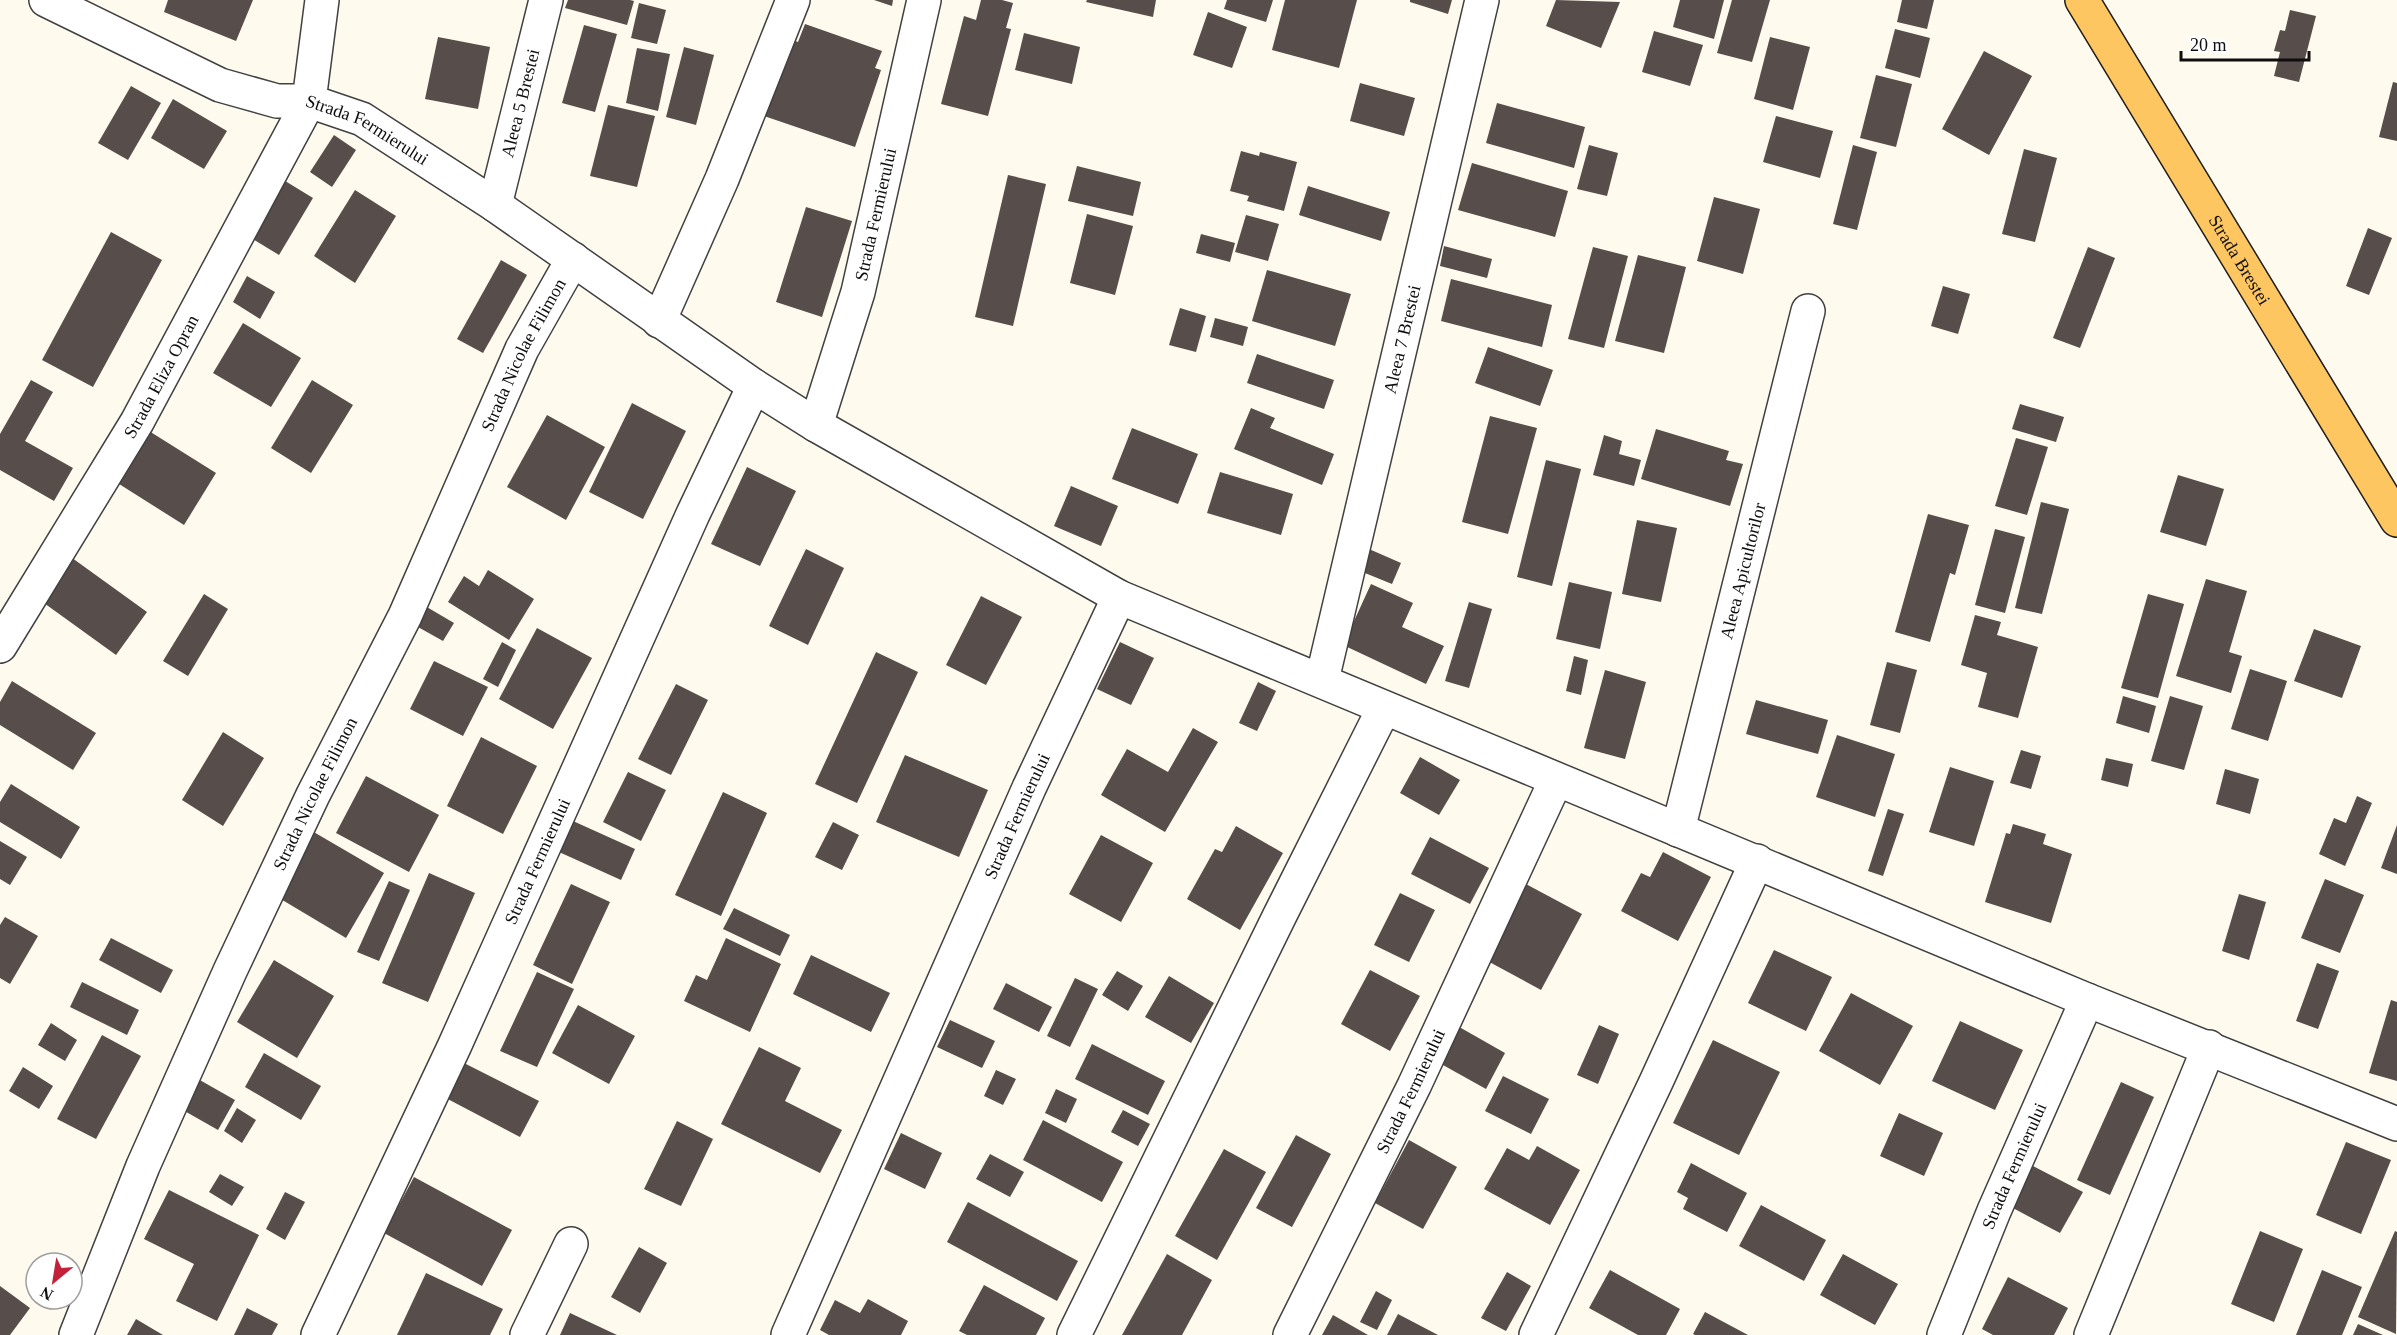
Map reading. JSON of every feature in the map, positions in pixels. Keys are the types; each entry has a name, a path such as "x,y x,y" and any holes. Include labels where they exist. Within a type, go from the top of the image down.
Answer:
{"main road":[{"name":"Strada Brestei","path":"2082,0 2397,520"}],"street":[{"name":"Strada Fermierului","path":"45,0 220,85 278,101 309,101 362,119 495,205 754,386 816,425 1119,597 2087,1000 2397,1124"},
{"path":"309,101 322,0"},
{"name":"Aleea 5 Brestei","path":"495,205 546,0"},
{"path":"659,321 722,179 793,0"},
{"name":"Strada Fermierului","path":"816,425 858,292 924,0"},
{"name":"Aleea 7 Brestei","path":"1322,680 1482,0"},
{"name":"Strada Eliza Opran","path":"0,646 137,422 309,101"},
{"name":"Strada Nicolae Filimon","path":"76,1335 143,1166 230,971 313,795 405,616 522,349 573,259"},
{"name":"Aleea Apicultorilor","path":"1678,830 1808,312"},
{"name":"Strada Fermierului","path":"318,1335 454,1047 688,524 754,386"},
{"name":"Strada Fermierului","path":"788,1335 1029,788 1119,597"},
{"path":"1074,1335 1268,938 1384,708"},
{"name":"Strada Fermierului","path":"1290,1335 1414,1086 1556,780"},
{"path":"1536,1335 1656,1082 1757,861"},
{"name":"Strada Fermierului","path":"1944,1335 1994,1211 2087,1000"},
{"path":"2091,1335 2209,1047"},
{"path":"528,1335 572,1244"}],"building":[{"path":"168,0 253,0 236,41 164,12"},
{"path":"568,0 634,1 627,25 565,8"},
{"path":"874,0 893,0 892,6"},
{"path":"981,0 1002,0 1013,3 1006,28 1011,29 988,116 941,104 964,16 976,20"},
{"path":"1087,0 1156,0 1153,17 1086,2"},
{"path":"1227,0 1273,0 1266,22 1224,9"},
{"path":"1285,0 1357,0 1339,68 1272,50"},
{"path":"1410,0 1452,0 1448,14 1410,2"},
{"path":"1556,0 1620,2 1601,48 1546,26"},
{"path":"1680,0 1724,0 1714,39 1673,27"},
{"path":"1732,0 1770,0 1752,62 1717,53"},
{"path":"1902,0 1934,0 1927,29 1897,22"},
{"path":"639,3 666,10 657,44 631,38"},
{"path":"2290,10 2316,16 2299,82 2274,76 2280,52 2274,51 2280,30 2285,31"},
{"path":"1208,12 1247,27 1232,68 1193,55"},
{"path":"805,24 882,51 875,68 881,70 855,147 764,116 790,39 798,42"},
{"path":"584,25 617,34 595,112 562,103"},
{"path":"1895,29 1930,38 1920,78 1885,68"},
{"path":"1654,31 1703,45 1690,86 1642,72"},
{"path":"1024,33 1080,47 1072,84 1015,70"},
{"path":"438,37 490,47 478,109 425,99"},
{"path":"1770,37 1810,47 1793,110 1754,99"},
{"path":"684,47 714,55 696,125 666,117"},
{"path":"637,48 670,54 658,111 626,103"},
{"path":"1984,51 2032,76 1989,155 1942,129"},
{"path":"1876,75 1912,84 1896,147 1860,138"},
{"path":"2393,82 2397,83 2397,141 2379,137"},
{"path":"1360,83 1415,98 1404,136 1350,121"},
{"path":"131,86 161,103 128,160 98,143"},
{"path":"173,99 227,131 204,169 151,138"},
{"path":"1497,103 1585,127 1574,168 1486,143"},
{"path":"608,105 655,116 637,187 590,176"},
{"path":"1776,116 1833,131 1820,178 1763,162"},
{"path":"334,135 356,150 332,187 310,172"},
{"path":"1589,145 1618,153 1607,196 1577,189"},
{"path":"1853,145 1877,152 1857,230 1833,224"},
{"path":"2024,149 2057,158 2035,242 2002,234"},
{"path":"1241,151 1259,156 1260,152 1297,162 1284,211 1247,201 1249,196 1230,191"},
{"path":"1472,163 1568,191 1555,237 1458,210"},
{"path":"1077,166 1141,182 1133,216 1068,201"},
{"path":"1008,175 1046,184 1013,326 975,317"},
{"path":"277,176 313,198 279,255 243,233"},
{"path":"1308,186 1390,212 1381,241 1299,215"},
{"path":"355,190 396,216 355,283 314,256"},
{"path":"1714,197 1760,209 1743,274 1697,261"},
{"path":"806,207 852,221 822,317 776,302"},
{"path":"1087,214 1133,226 1115,295 1070,283"},
{"path":"1246,215 1279,224 1268,261 1235,252"},
{"path":"2368,228 2392,238 2369,295 2346,286"},
{"path":"111,232 162,260 93,387 42,360"},
{"path":"1201,234 1235,243 1230,262 1196,253"},
{"path":"1444,246 1492,259 1487,278 1440,266"},
{"path":"1593,247 1628,256 1604,348 1568,339"},
{"path":"2088,247 2115,258 2080,348 2053,338"},
{"path":"1638,255 1686,267 1664,353 1615,341"},
{"path":"501,260 527,275 483,353 457,339"},
{"path":"1267,270 1351,294 1335,346 1252,321"},
{"path":"247,276 275,292 260,319 233,302"},
{"path":"1451,279 1552,305 1542,347 1441,321"},
{"path":"1943,286 1970,294 1958,334 1931,326"},
{"path":"1180,308 1206,316 1196,352 1169,345"},
{"path":"1215,318 1248,327 1243,346 1210,337"},
{"path":"243,323 301,358 271,407 213,373"},
{"path":"1488,347 1553,370 1540,406 1475,383"},
{"path":"1257,354 1334,380 1324,409 1247,383"},
{"path":"31,380 53,392 25,441 73,468 54,501 0,470 0,434"},
{"path":"312,380 353,405 311,473 271,448"},
{"path":"632,403 686,431 643,519 589,492"},
{"path":"2020,404 2064,417 2056,442 2012,429"},
{"path":"1251,408 1275,418 1270,428 1334,454 1322,485 1234,449"},
{"path":"547,415 605,447 566,520 507,487"},
{"path":"1490,416 1537,428 1508,534 1462,522"},
{"path":"141,426 216,473 184,525 108,477"},
{"path":"1132,428 1198,454 1178,504 1112,479"},
{"path":"1656,429 1729,451 1726,460 1743,464 1730,506 1641,479"},
{"path":"1604,435 1622,441 1619,454 1641,460 1634,486 1593,475"},
{"path":"2016,438 2048,447 2027,515 1995,506"},
{"path":"1546,460 1581,469 1552,586 1517,577"},
{"path":"747,467 796,491 760,566 711,544"},
{"path":"1220,472 1293,494 1281,535 1207,513"},
{"path":"2178,475 2224,489 2206,546 2160,532"},
{"path":"1071,486 1118,506 1101,546 1054,526"},
{"path":"2041,502 2069,509 2042,614 2015,608"},
{"path":"1928,514 1969,525 1955,575 1950,573 1930,642 1895,632"},
{"path":"1637,520 1677,528 1661,602 1622,594"},
{"path":"1995,529 2025,537 2005,613 1975,605"},
{"path":"806,549 844,568 808,645 769,626"},
{"path":"1369,549 1401,563 1392,584 1360,571"},
{"path":"68,555 147,612 116,655 37,598"},
{"path":"488,570 534,599 509,640 448,602 464,576 479,586"},
{"path":"2206,579 2247,591 2229,652 2242,656 2231,693 2176,676"},
{"path":"1569,582 1612,592 1600,649 1556,639"},
{"path":"1371,584 1413,603 1402,627 1444,646 1426,684 1343,645"},
{"path":"204,594 228,609 188,676 163,661"},
{"path":"2148,594 2184,604 2158,698 2121,688"},
{"path":"981,596 1022,617 986,685 946,665"},
{"path":"1469,602 1492,609 1469,688 1445,681"},
{"path":"420,603 454,623 443,641 409,622"},
{"path":"1975,615 2001,622 1997,635 2038,647 2018,718 1978,707 1987,673 1961,665"},
{"path":"537,628 592,658 553,729 499,699"},
{"path":"2314,629 2361,646 2342,698 2294,681"},
{"path":"502,642 516,650 498,687 483,679"},
{"path":"1120,642 1154,658 1131,705 1097,689"},
{"path":"876,652 918,672 857,803 815,784"},
{"path":"1574,656 1588,660 1581,695 1566,691"},
{"path":"434,661 488,687 463,736 410,709"},
{"path":"1887,662 1917,670 1900,733 1870,725"},
{"path":"2250,669 2287,681 2268,741 2231,729"},
{"path":"1605,670 1646,682 1625,759 1584,748"},
{"path":"12,681 96,733 73,770 0,725 0,702"},
{"path":"1258,682 1276,691 1257,731 1239,723"},
{"path":"676,684 708,700 671,775 638,759"},
{"path":"2123,696 2156,706 2149,733 2116,723"},
{"path":"2170,696 2203,706 2184,770 2151,761"},
{"path":"1756,700 1828,720 1818,754 1746,734"},
{"path":"1193,728 1218,742 1165,832 1101,795 1127,749 1168,772"},
{"path":"223,732 264,758 223,826 182,800"},
{"path":"1837,735 1895,754 1875,817 1816,797"},
{"path":"481,737 537,766 503,834 447,806"},
{"path":"2021,750 2041,756 2031,789 2010,783"},
{"path":"905,755 988,790 959,857 876,822"},
{"path":"1420,757 1460,780 1439,815 1400,793"},
{"path":"2106,758 2133,764 2128,787 2101,780"},
{"path":"1950,767 1994,781 1974,846 1929,832"},
{"path":"2225,769 2259,779 2250,814 2216,804"},
{"path":"628,772 666,790 641,841 603,822"},
{"path":"366,776 439,815 409,872 336,833"},
{"path":"11,784 80,827 61,859 0,822 0,802"},
{"path":"723,792 767,813 721,916 675,895"},
{"path":"2357,796 2372,803 2345,866 2319,854 2334,818 2346,823"},
{"path":"1888,809 1904,814 1883,876 1868,871"},
{"path":"573,821 635,849 621,880 559,852"},
{"path":"833,822 859,835 842,870 815,857"},
{"path":"2013,824 2046,834 2043,844 2072,854 2051,923 1985,902 2006,833 2010,834"},
{"path":"2397,825 2397,874 2381,868"},
{"path":"1236,826 1283,853 1240,930 1187,899 1215,849 1222,852"},
{"path":"312,831 384,873 346,938 274,895"},
{"path":"1101,835 1153,863 1121,922 1069,894"},
{"path":"1430,837 1489,868 1470,904 1411,874"},
{"path":"0,841 27,857 10,885 0,879"},
{"path":"1663,852 1711,877 1678,941 1621,911 1641,873 1650,877"},
{"path":"429,873 475,893 428,1002 382,983"},
{"path":"2325,879 2364,895 2340,953 2301,938"},
{"path":"389,881 410,890 379,961 357,952"},
{"path":"1522,882 1582,914 1541,990 1482,958"},
{"path":"571,884 610,902 572,984 533,965"},
{"path":"1400,893 1435,910 1409,962 1374,945"},
{"path":"2239,894 2266,902 2249,960 2222,951"},
{"path":"734,908 790,935 780,956 723,929"},
{"path":"5,917 38,936 10,984 0,978 0,925"},
{"path":"111,938 173,970 161,993 99,960"},
{"path":"726,938 781,964 750,1032 684,1001 696,975 707,980"},
{"path":"1774,950 1832,977 1806,1031 1748,1003"},
{"path":"811,955 890,993 871,1032 793,994"},
{"path":"274,960 334,996 297,1058 237,1022"},
{"path":"2317,963 2339,971 2318,1029 2296,1021"},
{"path":"1370,970 1420,996 1390,1051 1341,1024"},
{"path":"1117,971 1143,986 1128,1011 1102,995"},
{"path":"537,972 574,989 537,1067 500,1051"},
{"path":"1169,976 1214,1003 1191,1043 1145,1017"},
{"path":"1075,978 1098,989 1070,1047 1047,1036"},
{"path":"82,982 139,1010 127,1035 70,1007"},
{"path":"1006,983 1052,1007 1039,1032 993,1009"},
{"path":"1851,993 1913,1026 1880,1085 1819,1051"},
{"path":"2391,1000 2397,1002 2397,1081 2369,1073"},
{"path":"578,1005 635,1036 609,1084 552,1053"},
{"path":"950,1020 995,1041 982,1068 937,1047"},
{"path":"1960,1021 2023,1050 1995,1110 1932,1081"},
{"path":"51,1023 77,1040 65,1061 38,1045"},
{"path":"1454,1024 1505,1053 1486,1089 1434,1060"},
{"path":"1599,1025 1619,1034 1598,1084 1577,1075"},
{"path":"102,1035 141,1056 96,1139 57,1119"},
{"path":"1713,1040 1780,1072 1739,1155 1673,1123"},
{"path":"1092,1044 1165,1081 1148,1115 1075,1079"},
{"path":"759,1047 801,1068 785,1101 842,1130 820,1173 721,1124"},
{"path":"264,1053 321,1086 301,1120 245,1087"},
{"path":"460,1061 539,1101 520,1137 442,1096"},
{"path":"23,1067 53,1086 39,1109 9,1091"},
{"path":"996,1070 1016,1079 1003,1105 984,1096"},
{"path":"1503,1076 1549,1099 1531,1134 1485,1111"},
{"path":"198,1079 235,1100 218,1130 181,1109"},
{"path":"2121,1082 2154,1097 2110,1195 2077,1180"},
{"path":"1056,1089 1077,1099 1066,1123 1045,1113"},
{"path":"237,1108 256,1120 242,1143 224,1131"},
{"path":"1123,1110 1150,1124 1138,1146 1111,1132"},
{"path":"1899,1113 1943,1133 1924,1176 1880,1156"},
{"path":"1043,1120 1123,1162 1102,1202 1023,1160"},
{"path":"677,1121 713,1139 681,1206 644,1189"},
{"path":"901,1133 942,1153 925,1189 884,1169"},
{"path":"1296,1135 1331,1154 1292,1227 1256,1208"},
{"path":"1409,1140 1457,1167 1423,1229 1375,1203"},
{"path":"2346,1142 2391,1160 2361,1234 2316,1215"},
{"path":"1537,1146 1580,1170 1550,1225 1484,1189 1507,1148 1529,1160"},
{"path":"1224,1149 1266,1172 1217,1260 1175,1236"},
{"path":"990,1154 1024,1172 1010,1197 976,1179"},
{"path":"1691,1163 1747,1193 1727,1232 1683,1209 1688,1198 1677,1192"},
{"path":"2033,1166 2083,1192 2060,1233 2011,1207"},
{"path":"220,1174 244,1187 232,1206 209,1192"},
{"path":"414,1177 512,1230 482,1286 384,1233"},
{"path":"169,1190 259,1235 217,1321 176,1301 194,1264 144,1239"},
{"path":"285,1192 305,1202 285,1240 266,1229"},
{"path":"968,1202 1078,1261 1057,1301 947,1242"},
{"path":"1761,1205 1826,1240 1804,1281 1739,1246"},
{"path":"2260,1231 2303,1249 2274,1322 2231,1304"},
{"path":"2395,1231 2397,1232 2396,1334 2358,1317"},
{"path":"639,1247 667,1263 640,1313 611,1297"},
{"path":"1167,1254 1212,1280 1182,1335 1122,1335"},
{"path":"1843,1254 1898,1284 1875,1325 1820,1295"},
{"path":"1610,1270 1680,1309 1666,1335 1638,1335 1589,1308"},
{"path":"2322,1270 2362,1287 2342,1335 2296,1335"},
{"path":"1507,1272 1531,1286 1506,1331 1481,1318"},
{"path":"426,1273 503,1309 490,1335 397,1335"},
{"path":"2008,1277 2068,1308 2054,1335 1993,1335 1982,1329"},
{"path":"984,1285 1045,1318 1036,1335 967,1335 959,1331"},
{"path":"0,1286 24,1304 24,1311 28,1311 10,1335 0,1335"},
{"path":"1376,1291 1392,1300 1377,1330 1360,1322"},
{"path":"868,1299 908,1321 901,1335 829,1335 820,1330 835,1300 860,1313"},
{"path":"247,1308 278,1324 272,1335 234,1335"},
{"path":"1705,1312 1748,1335 1693,1334"},
{"path":"570,1313 617,1335 560,1335"},
{"path":"1398,1314 1438,1335 1387,1335"},
{"path":"1333,1315 1368,1335 1322,1335"},
{"path":"136,1319 163,1335 127,1335"},
{"path":"2358,1324 2383,1335 2353,1335"}]}
